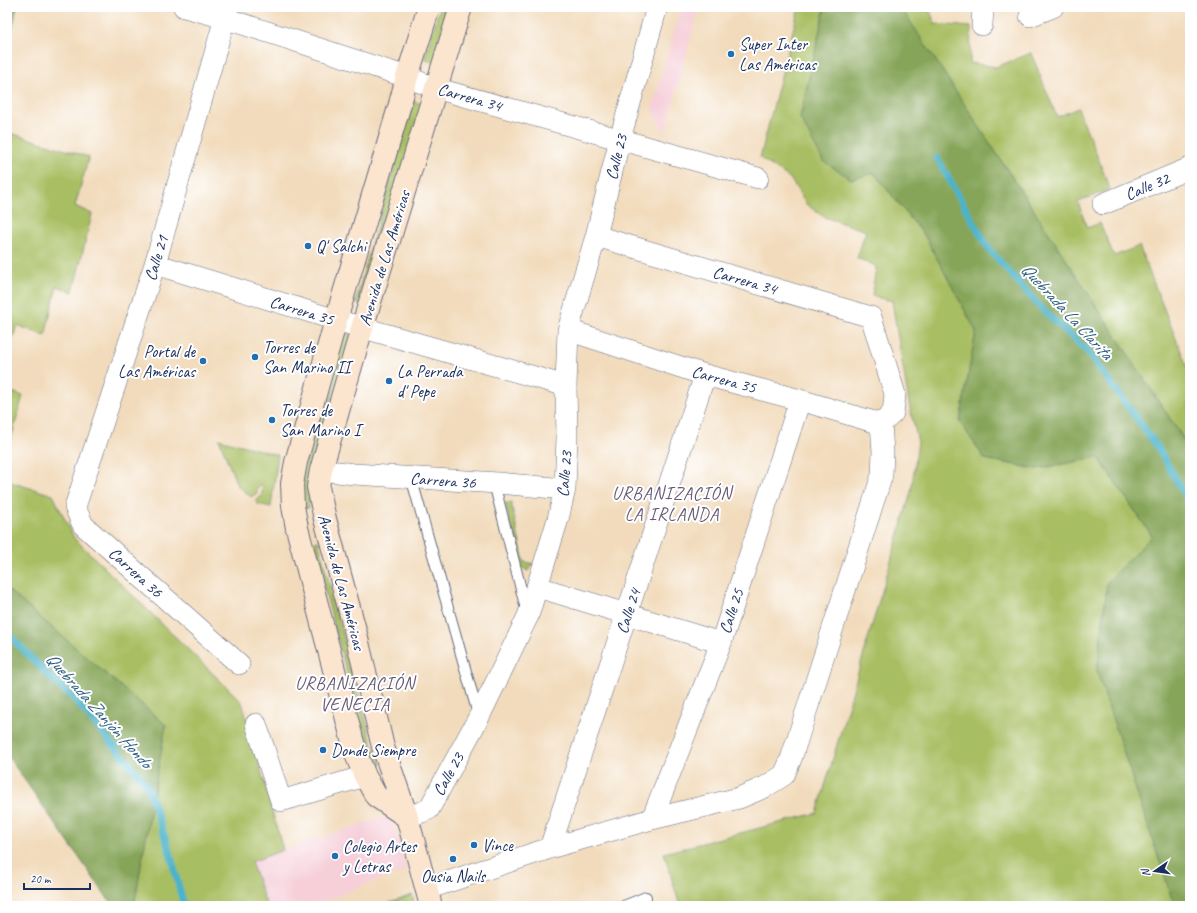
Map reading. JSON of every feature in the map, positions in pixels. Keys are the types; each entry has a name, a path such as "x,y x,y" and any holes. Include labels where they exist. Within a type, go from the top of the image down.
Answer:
{"main road":[{"name":"Avenida de Las Américas","path":"407,817 376,796 365,776 356,754 297,528 293,506 292,484 296,462 336,320 429,7"},
{"name":"Avenida de Las Américas","path":"407,817 383,747 355,630 325,519 318,487 321,470 362,328 461,7"},
{"path":"297,528 325,519"},
{"path":"407,817 429,897"}],"street":[{"name":"Carrera 34","path":"184,7 226,13 435,88 758,178"},
{"name":"Calle 23","path":"407,817 428,809 479,717 528,616 538,587 558,520 565,489 568,330 596,236 620,139 657,7"},
{"path":"1030,16 1053,7"},
{"name":"Calle 21","path":"76,507 155,264 226,13"},
{"name":"Calle 32","path":"1103,204 1190,168"},
{"name":"Carrera 34","path":"596,236 871,317 895,394 893,413 881,424"},
{"name":"Carrera 35","path":"155,264 362,328 566,386"},
{"name":"Carrera 35","path":"568,330 705,375 800,400 881,424"},
{"name":"Calle 24","path":"550,848 705,375"},
{"name":"Calle 25","path":"652,819 721,644 800,400"},
{"path":"429,897 550,848 652,819 739,798 765,787 784,775 791,759 882,475 884,452 881,424"},
{"name":"Carrera 36","path":"321,470 354,474 565,489"},
{"name":"Carrera 36","path":"76,507 83,525 239,664"},
{"path":"538,587 721,644"},
{"path":"256,724 281,801 365,776"}],"lane":[{"path":"411,477 479,717"},
{"path":"494,483 528,616"},
{"path":"624,906 646,897"}],"shaded area":[{"path":"674,7 699,7 665,133 652,108 681,9"},
{"name":"Colegio Artes y Letras","path":"388,816 398,838 406,871 311,906 267,906 251,862 303,843"}],"green space":[{"path":"7,7 17,7 7,52"},
{"path":"440,7 455,7 437,64 424,59"},
{"path":"799,7 825,7 800,118 851,179 874,173 925,236 976,331 960,422 985,459 1037,469 1098,457 1153,536 1108,582 1172,899 1177,906 680,906 664,853 817,813 911,492 918,442 909,404 892,301 872,296 876,266 857,258 866,231 824,217 806,204 790,178 760,158"},
{"path":"825,7 873,7 902,9 1190,449 1190,906 1177,906 1172,899 1097,672 1107,582 1152,536 1098,457 1037,469 985,459 960,422 976,331 925,236 874,173 851,179 823,161 800,118"},
{"path":"902,9 930,11 935,24 971,27 970,63 996,67 1031,53 1057,117 1078,108 1110,189 1078,202 1087,228 1100,223 1114,256 1139,246 1188,369 1190,368 1190,449"},
{"path":"413,101 425,105 362,305 355,303"},
{"path":"7,132 89,157 75,206 92,214 73,292 57,286 45,336 17,325 7,358"},
{"path":"345,333 352,335 307,477 309,508 303,508 301,477"},
{"path":"7,390 23,396 7,453"},
{"path":"219,439 278,455 271,507 258,504 255,501 262,495 262,486 258,487 257,493 251,497 237,485"},
{"path":"7,481 53,495 74,538 242,702 283,850 251,862 267,906 134,906 165,725 7,589"},
{"path":"505,503 511,503 524,562 534,564 528,571 521,567"},
{"path":"318,541 372,744 382,765 375,767 367,748 312,543"},
{"path":"7,589 166,725 134,906 113,906 7,755"},
{"path":"412,895 415,906 381,906"}],"waterway":[{"name":"Quebrada La Clarita","path":"937,158 988,248 1040,307 1087,351 1157,446 1190,504"},
{"name":"Quebrada Zanjón Hondo","path":"7,633 74,699 147,785 169,849 184,906"}],"place":[{"name":"Super Inter Las Américas","path":"731,54"},
{"name":"Q' Salchi","path":"308,246"},
{"name":"Torres de San Marino II","path":"255,357"},
{"name":"Portal de Las Américas","path":"203,361"},
{"name":"La Perrada d' Pepe","path":"389,381"},
{"name":"Torres de San Marino I","path":"272,420"},
{"name":"Donde Siempre","path":"323,750"},
{"name":"Vince","path":"474,845"},
{"name":"Colegio Artes y Letras","path":"335,856"},
{"name":"Ousia Nails","path":"453,859"}],"district":[{"name":"URBANIZACIÓN LA IRLANDA","path":"672,503"},
{"name":"URBANIZACIÓN VENECIA","path":"355,693"}]}
